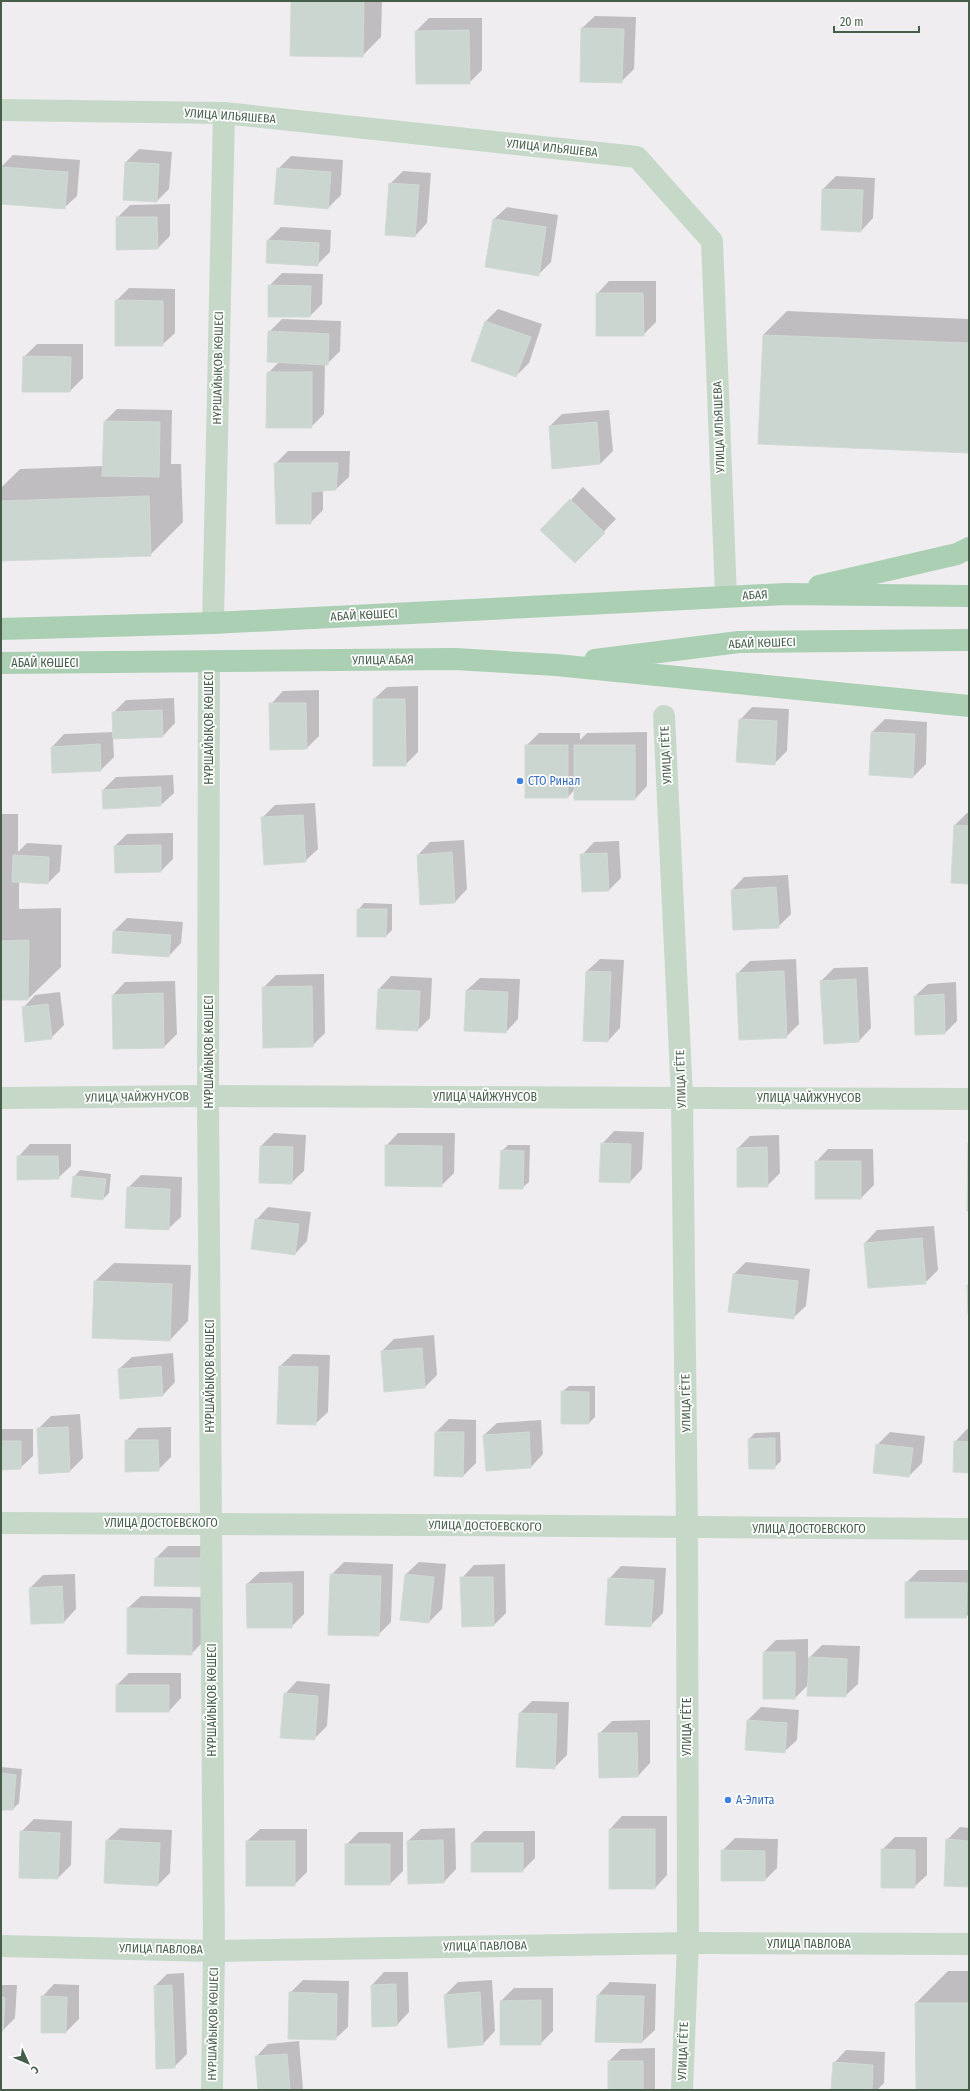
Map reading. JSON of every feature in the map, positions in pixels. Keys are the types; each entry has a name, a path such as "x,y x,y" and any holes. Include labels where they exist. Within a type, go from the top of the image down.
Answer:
{"main road":[{"path":"785,594 957,554 969,548"},
{"name":"АБАЯ","path":"726,596 785,594"},
{"path":"785,594 969,596"},
{"name":"АБАЙ КӨШЕСІ","path":"1,629 213,623 726,596"},
{"name":"АБАЙ КӨШЕСІ","path":"556,665 739,642 969,640"},
{"name":"УЛИЦА АБАЯ","path":"209,662 455,659 556,665"},
{"name":"АБАЙ КӨШЕСІ","path":"1,663 209,662"},
{"path":"556,665 969,706"}],"street":[{"name":"УЛИЦА ИЛЬЯШЕВА","path":"1,110 224,113 637,157 712,241 726,596"},
{"name":"НҰРШАЙЫҚОВ КӨШЕСІ","path":"213,623 224,113"},
{"name":"НҰРШАЙЫҚОВ КӨШЕСІ","path":"209,662 208,1096 214,1951 212,2090"},
{"name":"УЛИЦА ГЁТЕ","path":"664,716 682,1097 687,1528 688,1943 682,2090"},
{"name":"УЛИЦА ЧАЙЖУНУСОВ","path":"1,1098 208,1096 969,1099"},
{"name":"УЛИЦА ДОСТОЕВСКОГО","path":"1,1523 211,1523 687,1528 969,1529"},
{"name":"УЛИЦА ПАВЛОВА","path":"1,1946 214,1951 688,1943 969,1944"}],"building":[{"path":"291,1 364,1 363,57 290,56"},
{"path":"581,28 624,29 622,83 580,82"},
{"path":"469,30 470,84 416,84 415,31"},
{"path":"125,162 159,164 157,202 123,200"},
{"path":"1,167 68,172 65,209 1,204"},
{"path":"277,168 331,172 328,209 274,204"},
{"path":"389,183 419,185 415,237 385,235"},
{"path":"822,189 863,190 861,232 821,230"},
{"path":"116,217 157,217 158,249 116,250"},
{"path":"493,219 546,227 539,276 485,267"},
{"path":"267,240 319,243 318,266 266,263"},
{"path":"268,285 311,286 310,317 268,317"},
{"path":"596,293 643,293 644,336 596,336"},
{"path":"115,300 163,301 163,346 115,346"},
{"path":"485,321 531,337 516,377 471,361"},
{"path":"268,331 329,334 328,365 267,362"},
{"path":"763,335 969,343 969,453 758,444"},
{"path":"23,356 71,357 70,392 22,392"},
{"path":"267,372 312,372 312,428 266,428"},
{"path":"104,421 160,422 159,477 102,476"},
{"path":"597,422 600,464 552,469 549,426"},
{"path":"274,463 338,463 336,490 311,492 311,524 276,524"},
{"path":"149,496 151,556 1,561 1,501"},
{"path":"570,499 605,533 575,563 540,530"},
{"path":"373,699 405,699 406,766 373,766"},
{"path":"269,703 306,703 307,749 270,750"},
{"path":"162,710 163,737 113,739 112,712"},
{"path":"739,719 777,721 775,765 736,762"},
{"path":"871,732 915,734 913,778 869,775"},
{"path":"100,744 101,771 52,773 51,747"},
{"path":"525,745 568,745 568,798 525,798"},
{"path":"574,745 635,745 635,800 574,800"},
{"path":"161,787 161,806 103,809 102,790"},
{"path":"303,815 306,862 264,865 261,817"},
{"path":"954,825 969,826 969,884 951,883"},
{"path":"161,845 161,872 115,873 114,846"},
{"path":"452,852 455,903 420,905 417,855"},
{"path":"607,853 609,891 582,892 580,854"},
{"path":"13,855 49,857 48,884 12,882"},
{"path":"776,887 779,928 733,930 731,890"},
{"path":"357,909 387,909 386,937 357,937"},
{"path":"113,931 171,935 169,957 112,953"},
{"path":"29,940 28,1000 1,1000 1,941"},
{"path":"586,971 611,972 608,1042 583,1041"},
{"path":"784,971 787,1038 739,1040 736,973"},
{"path":"856,979 859,1042 824,1044 820,981"},
{"path":"312,986 313,1047 263,1048 262,987"},
{"path":"378,989 420,991 418,1031 376,1029"},
{"path":"466,990 508,992 506,1033 464,1031"},
{"path":"163,993 164,1048 113,1049 112,995"},
{"path":"944,994 945,1034 915,1035 914,996"},
{"path":"48,1004 52,1039 25,1042 22,1007"},
{"path":"601,1143 631,1144 630,1183 599,1182"},
{"path":"968,1143 969,1211 967,1211"},
{"path":"385,1145 442,1146 442,1187 385,1186"},
{"path":"260,1146 293,1147 292,1184 259,1183"},
{"path":"767,1147 768,1187 737,1187 737,1148"},
{"path":"501,1150 524,1151 523,1189 499,1189"},
{"path":"17,1156 58,1156 59,1179 17,1180"},
{"path":"815,1161 861,1161 861,1199 815,1199"},
{"path":"73,1176 106,1179 103,1200 71,1197"},
{"path":"127,1187 170,1189 169,1230 125,1228"},
{"path":"255,1219 299,1224 295,1255 251,1249"},
{"path":"922,1238 926,1284 868,1288 864,1243"},
{"path":"733,1274 798,1281 794,1319 728,1312"},
{"path":"94,1281 172,1284 170,1341 92,1338"},
{"path":"967,1285 969,1285 969,1314 968,1314"},
{"path":"422,1348 425,1388 384,1392 381,1351"},
{"path":"161,1366 163,1396 120,1399 118,1369"},
{"path":"279,1366 318,1367 316,1425 277,1424"},
{"path":"561,1391 589,1392 589,1424 561,1424"},
{"path":"68,1427 70,1472 39,1474 37,1428"},
{"path":"435,1432 464,1432 463,1477 434,1476"},
{"path":"529,1432 531,1468 486,1471 483,1435"},
{"path":"775,1438 775,1469 749,1469 748,1439"},
{"path":"125,1440 158,1440 159,1471 125,1472"},
{"path":"1,1441 21,1441 21,1469 1,1470"},
{"path":"954,1441 969,1442 969,1473 953,1472"},
{"path":"876,1444 913,1448 909,1477 873,1473"},
{"path":"155,1558 204,1558 204,1587 154,1586"},
{"path":"330,1574 381,1576 379,1636 328,1635"},
{"path":"405,1574 434,1577 429,1623 400,1620"},
{"path":"460,1577 493,1577 494,1626 462,1627"},
{"path":"608,1578 654,1580 651,1627 605,1625"},
{"path":"905,1582 967,1583 966,1618 905,1618"},
{"path":"292,1583 292,1628 247,1628 246,1584"},
{"path":"62,1586 64,1623 31,1624 29,1588"},
{"path":"127,1608 192,1609 192,1655 127,1654"},
{"path":"763,1652 795,1652 795,1699 763,1699"},
{"path":"809,1657 847,1659 846,1697 807,1696"},
{"path":"116,1685 169,1685 169,1712 116,1712"},
{"path":"284,1693 318,1696 315,1740 280,1738"},
{"path":"519,1713 557,1714 555,1769 516,1767"},
{"path":"747,1720 787,1723 785,1753 745,1750"},
{"path":"598,1733 637,1733 638,1777 599,1778"},
{"path":"1,1773 16,1775 13,1810 1,1810"},
{"path":"609,1829 655,1829 655,1889 609,1889"},
{"path":"20,1831 60,1833 58,1879 19,1878"},
{"path":"946,1839 969,1841 969,1887 944,1886"},
{"path":"106,1840 160,1843 158,1886 104,1883"},
{"path":"443,1840 444,1883 408,1884 407,1841"},
{"path":"246,1841 295,1841 295,1886 246,1886"},
{"path":"471,1843 523,1843 523,1872 471,1872"},
{"path":"345,1844 390,1844 390,1885 345,1885"},
{"path":"881,1849 915,1850 915,1888 881,1888"},
{"path":"721,1850 765,1851 765,1881 721,1881"},
{"path":"396,1984 397,2026 372,2027 371,1985"},
{"path":"172,1985 175,2068 156,2069 154,1986"},
{"path":"289,1992 337,1994 336,2040 288,2039"},
{"path":"480,1992 483,2045 448,2048 444,1995"},
{"path":"597,1995 644,1996 642,2043 595,2042"},
{"path":"41,1996 67,1997 66,2033 41,2033"},
{"path":"1,1997 5,1998 3,2031 1,2031"},
{"path":"541,2000 541,2045 500,2045 500,2001"},
{"path":"915,2003 969,2003 969,2090 916,2090"},
{"path":"287,2054 290,2090 258,2090 255,2056"},
{"path":"608,2061 643,2061 643,2090 608,2090"},
{"path":"833,2062 873,2065 872,2090 831,2090"}],"place":[{"name":"СТО Ринал","path":"520,781"},
{"name":"А-Элита","path":"728,1800"}]}
